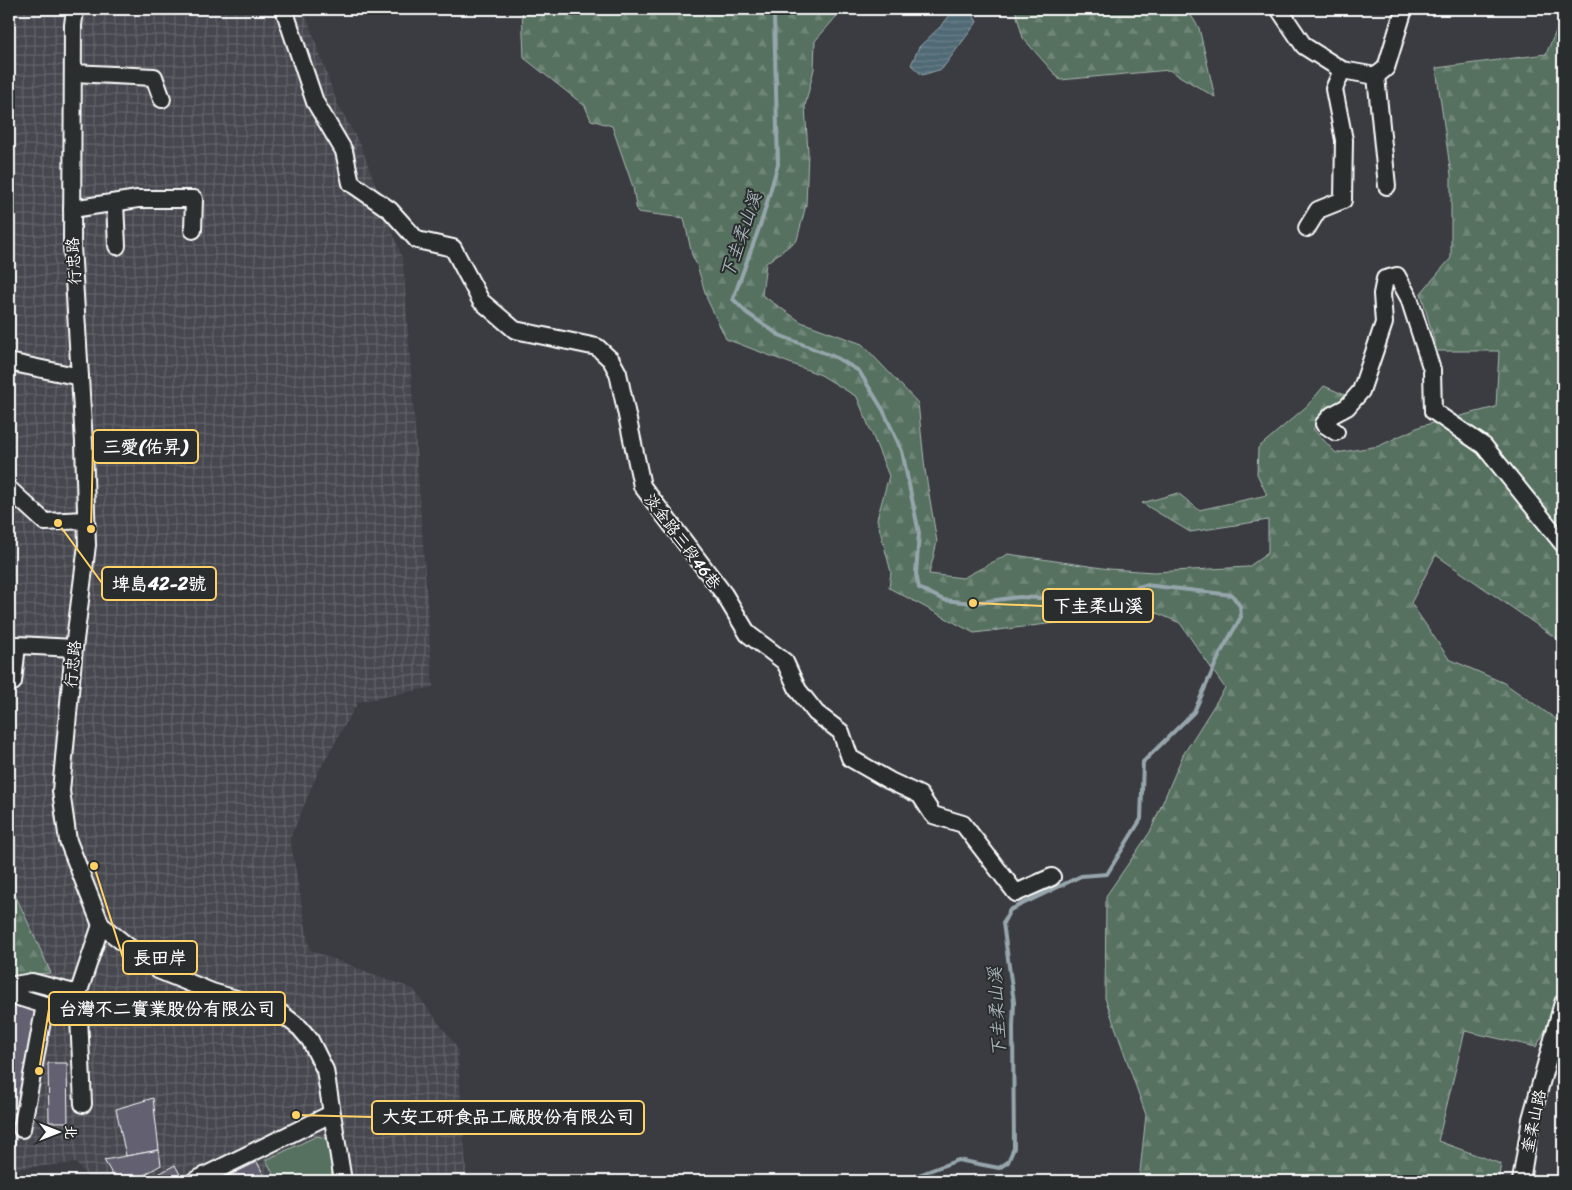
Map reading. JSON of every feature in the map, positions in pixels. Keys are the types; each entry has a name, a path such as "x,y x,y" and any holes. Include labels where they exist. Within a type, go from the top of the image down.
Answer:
{"street":[{"name":"行忠路","path":"75,9 73,25 72,246 84,443 87,545 74,648 61,791 68,841 101,925"},
{"name":"淡金路三段46巷","path":"284,9 315,102 344,152 351,183 390,210 417,240 453,248 481,301 515,330 597,347 611,360 618,373 642,486 719,587 748,634 785,662 798,690 816,713 841,732 850,758 890,781 920,795 933,815 963,824 1016,893 1052,877"},
{"path":"1279,9 1304,46 1342,70 1376,76 1386,68 1404,9"},
{"path":"1307,228 1318,210 1343,200 1344,140 1334,89 1342,70"},
{"path":"73,73 154,77 162,99"},
{"path":"1376,76 1387,186"},
{"path":"72,209 138,199 194,199 193,230"},
{"path":"115,202 117,246"},
{"path":"1336,432 1324,424 1332,415 1347,406 1361,391 1384,322 1382,294 1385,279 1397,276 1409,298 1432,370 1433,411 1484,446 1563,544"},
{"path":"9,362 80,377"},
{"path":"9,489 45,522 86,520"},
{"path":"13,682 17,644 74,648"},
{"path":"83,1104 79,1000 101,925 158,970 212,992 278,1011 300,1028 310,1040 325,1070 343,1181"},
{"path":"9,986 32,982 79,1000"},
{"path":"9,996 45,1004 79,1000"},
{"name":"奎柔山路","path":"1522,1181 1532,1119 1563,1003"},
{"path":"22,1129 45,1004"},
{"path":"194,1181 331,1114"}],"shaded area":[{"path":"9,9 304,9 337,103 361,146 403,260 433,687 358,702 317,774 290,839 310,950 413,989 457,1047 467,1181 91,1181 76,1163 9,1169 9,976 50,973 9,877"}],"green space":[{"path":"522,9 843,9 815,41 814,69 805,106 808,152 806,205 797,240 766,263 762,295 801,322 862,344 918,403 925,470 937,542 929,574 963,578 1008,554 1109,569 1154,572 1248,567 1268,553 1268,520 1190,532 1142,503 1178,493 1199,510 1267,495 1257,474 1258,448 1307,406 1324,386 1345,395 1313,429 1336,453 1379,446 1421,426 1496,407 1499,351 1437,351 1421,293 1451,258 1451,175 1436,68 1546,54 1563,15 1563,643 1436,555 1411,603 1449,659 1504,683 1563,724 1563,991 1552,1019 1536,1047 1465,1031 1438,1141 1501,1164 1498,1181 1139,1181 1146,1115 1105,998 1106,896 1150,832 1183,755 1225,688 1180,623 1145,608 1063,622 974,633 889,588 891,572 877,519 889,476 857,397 821,375 726,339 707,299 697,265 692,255 684,218 637,212 633,187 612,126 591,120 585,106 524,58"},
{"path":"1015,9 1187,9 1199,28 1215,97 1169,70 1060,80 1023,38"},
{"path":"9,877 10,883 51,973 9,976"},
{"path":"317,1136 325,1138 328,1143 333,1181 277,1181 266,1160"}],"water":[{"path":"955,9 970,9 977,22 942,69 922,75 911,65 919,47 942,25"}],"building":[{"path":"9,1005 39,1011 14,1150 9,1149"},
{"path":"48,1063 67,1063 68,1122 49,1122"},
{"path":"153,1098 159,1150 126,1156 116,1109"},
{"path":"159,1150 161,1165 134,1181 116,1181 104,1160"},
{"path":"257,1162 267,1181 218,1181"},
{"path":"175,1165 183,1180 156,1181 153,1177"}],"waterway":[{"name":"下圭柔山溪","path":"775,9 778,164 762,220 733,299 747,313 779,335 837,358 859,371 883,410 902,451 919,533 916,574 919,588 944,600 973,603 1019,597 1081,600 1146,585 1232,595 1240,606 1241,617 1221,652 1194,712 1143,762 1141,819 1107,874 1081,876 1010,910 1003,923 1014,1002 1014,1148 1008,1162 999,1168 958,1160 903,1181"}],"place":[{"name":"埤島42-2號","path":"58,523"},
{"name":"三愛(佑昇)","path":"91,529"},
{"name":"下圭柔山溪","path":"973,603"},
{"name":"長田岸","path":"94,866"},
{"name":"台灣不二實業股份有限公司","path":"39,1071"},
{"name":"大安工研食品工廠股份有限公司","path":"296,1115"}]}
